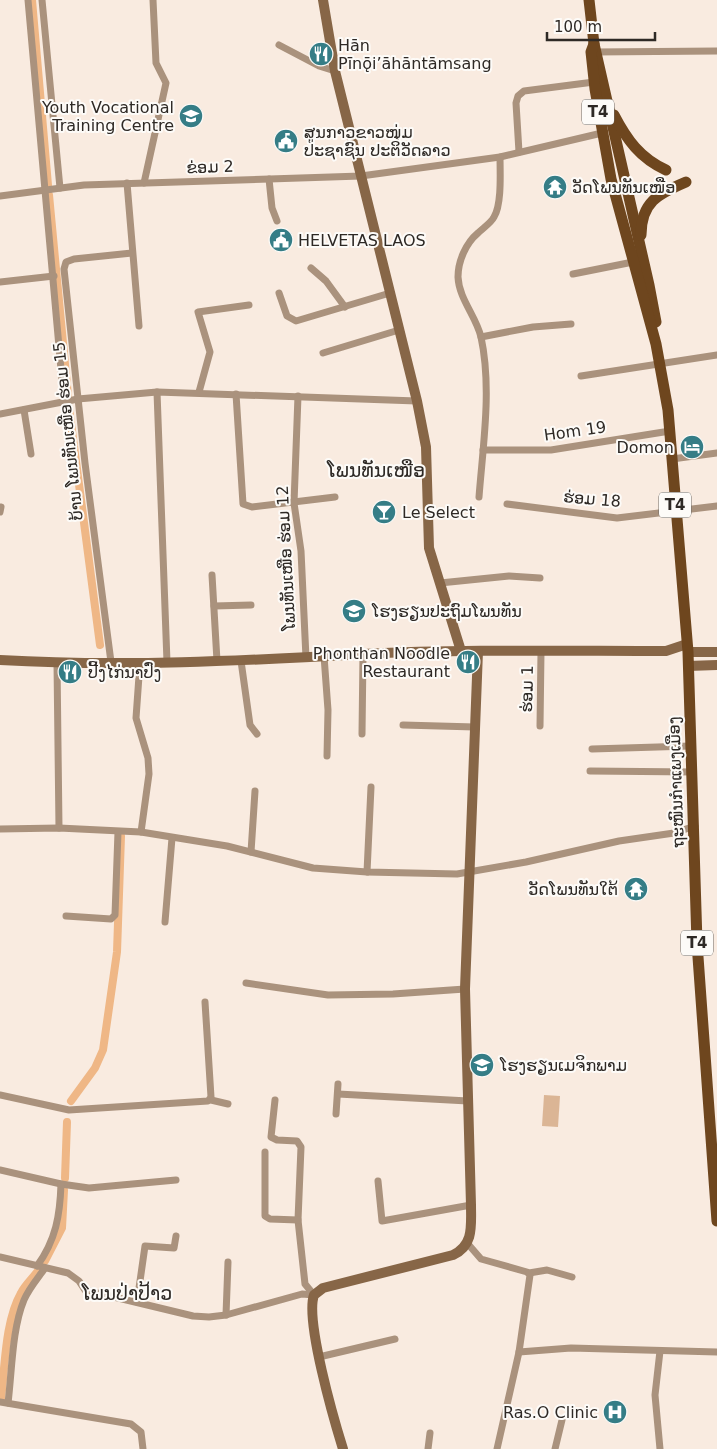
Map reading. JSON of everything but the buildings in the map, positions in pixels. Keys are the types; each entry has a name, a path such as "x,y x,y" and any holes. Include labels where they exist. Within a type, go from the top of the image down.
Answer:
{"main road":[{"name":"ຖະໜົນກຳແພງເມືອງ","path":"589,0 594,49 594,82 602,133 615,195 656,344 670,431 688,648 690,746 695,826 697,943 717,1221"},
{"name":"ຖະໜົນກຳແພງເມືອງ","path":"594,49 655,315 656,344"},
{"path":"608,104 626,138 637,152 649,162 666,170"},
{"path":"641,250 642,221 651,202 668,190 686,182"}],"street":[{"path":"28,0 64,403"},
{"path":"42,0 60,188"},
{"path":"144,183 166,83 156,63 153,0"},
{"path":"323,0 335,71 417,401 426,447 430,548 461,651"},
{"path":"278,45 319,66 335,71"},
{"path":"594,49 717,51"},
{"path":"519,152 516,103 518,96 524,91 594,82"},
{"name":"ຂ່ອມ 2","path":"0,196 60,188 127,183 361,176 500,156 602,133"},
{"path":"480,497 486,388 481,337 460,288 459,269 467,246 495,216 498,206 500,156"},
{"path":"612,179 624,177"},
{"path":"269,179 272,208 277,221"},
{"path":"127,183 139,326"},
{"path":"615,195 627,192"},
{"name":"ບ້ານ ໂພນທັນເໜືອ ຮ່ອມ 15","path":"111,662 78,400 64,268 66,262 74,259 132,252"},
{"path":"573,274 634,262"},
{"path":"310,268 326,281 345,307"},
{"path":"0,282 54,276"},
{"path":"279,293 287,316 293,321 390,293"},
{"path":"199,392 210,352 198,312 249,305"},
{"path":"481,337 533,327 571,324"},
{"path":"323,353 399,330"},
{"path":"581,376 717,355"},
{"path":"157,392 168,662"},
{"path":"0,414 78,400 157,392 417,401"},
{"path":"236,394 243,504 252,507 334,498"},
{"name":"ໂພນທັນເໜືອ ຮ່ອມ 12","path":"298,396 294,503 301,551 306,658"},
{"path":"24,410 31,454"},
{"name":"Hom 19","path":"483,450 551,450 670,431"},
{"path":"672,459 717,453"},
{"name":"ຮ່ອມ 18","path":"507,504 618,518 717,506"},
{"path":"212,575 217,661"},
{"path":"440,583 509,576 540,578"},
{"path":"214,606 251,605"},
{"path":"0,660 57,663 242,661 362,654 461,651 666,651 688,648 717,652"},
{"path":"343,1449 319,1356 311,1308 314,1295 323,1288 453,1255 462,1251 468,1244 471,1205 465,989 478,651"},
{"name":"ຮ່ອມ 1","path":"540,726 541,652"},
{"path":"362,654 362,734"},
{"path":"324,656 328,710 327,756"},
{"path":"242,661 250,725 257,734"},
{"path":"140,662 136,718 149,764 141,832"},
{"path":"57,663 59,828"},
{"path":"688,666 717,665"},
{"path":"403,725 475,727"},
{"path":"592,749 690,746"},
{"path":"590,771 693,772"},
{"path":"367,872 371,787"},
{"path":"252,852 255,791"},
{"path":"0,829 59,828 141,832 252,852 313,868 367,872 470,873 619,841 674,833 695,826"},
{"path":"66,916 111,920 115,915 118,832"},
{"path":"166,922 172,838"},
{"path":"246,983 328,995 393,994 465,989"},
{"path":"205,1002 211,1100"},
{"path":"336,1114 338,1084"},
{"path":"338,1094 468,1101"},
{"path":"0,1095 69,1110 211,1100 228,1104"},
{"path":"275,1100 271,1137 277,1140 297,1141 301,1147 298,1220 305,1284 314,1295"},
{"path":"265,1152 265,1216 270,1219 298,1220"},
{"path":"0,1170 61,1184 89,1188 176,1180"},
{"path":"378,1181 382,1221 471,1205"},
{"path":"36,1266 56,1231 59,1218 61,1184"},
{"path":"137,1302 145,1246 174,1248 176,1236"},
{"path":"468,1244 481,1259 529,1273 547,1270 572,1277"},
{"path":"0,1257 74,1277 85,1290 193,1316 226,1315 302,1294 314,1295"},
{"path":"226,1315 228,1262"},
{"path":"45,1268 28,1290 19,1316 4,1402 76,1416 121,1421 136,1426 141,1432 144,1449"},
{"path":"497,1449 520,1352 529,1273"},
{"path":"319,1356 395,1339"},
{"path":"520,1352 572,1348 717,1352"},
{"path":"660,1351 655,1395 660,1449"},
{"path":"555,1449 562,1420"},
{"path":"139,1449 141,1432"},
{"path":"428,1449 430,1433"}],"shaded area":[{"path":"544,1095 560,1096 558,1127 542,1126"}],"waterway":[{"path":"32,0 48,185"},
{"path":"49,195 68,396"},
{"path":"69,408 100,645"},
{"path":"71,1101 95,1068 103,1050 117,952 121,836"},
{"path":"65,1178 67,1122"},
{"path":"45,1261 62,1228 64,1190"},
{"path":"1,1399 6,1344 12,1317 23,1290 37,1272"}],"place":[{"name":"Hān Pīnǭi’āhāntāmsang","path":"321,54"},
{"name":"Youth Vocational Training Centre","path":"191,116"},
{"name":"ສູນກາວຂາວໜຸ່ມ ປະຊາຊົນ ປະຕິວັດລາວ","path":"286,141"},
{"name":"ວັດໂພນທັນເໜືອ","path":"555,187"},
{"name":"HELVETAS LAOS","path":"281,240"},
{"name":"Domon","path":"692,447"},
{"name":"Le Select","path":"384,512"},
{"name":"ໂຮງຮຽນປະຖົມໂພນທັນ","path":"354,611"},
{"name":"Phonthan Noodle Restaurant","path":"468,662"},
{"name":"ປີ້ງໄກ່ນາປົ່ງ","path":"70,672"},
{"name":"ວັດໂພນທັນໃຕ້","path":"636,889"},
{"name":"ໂຮງຮຽນເມຈິກພາມ","path":"482,1065"},
{"name":"Ras.O Clinic","path":"615,1412"}],"district":[{"name":"ໂພນທັນເໜືອ","path":"376,470"},
{"name":"ໂພນປ່າປ້າວ","path":"127,1293"}]}
